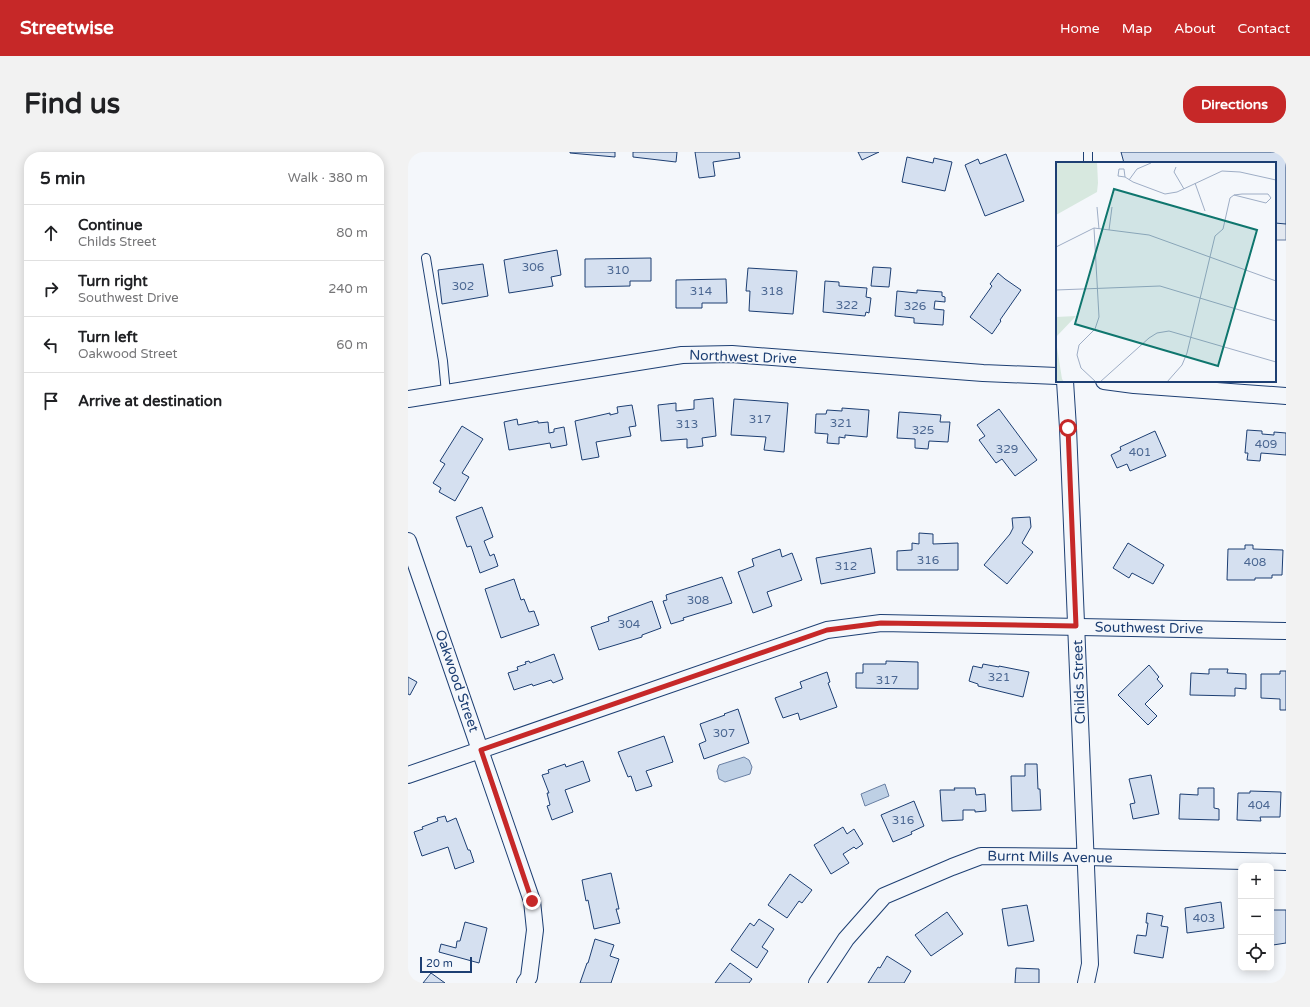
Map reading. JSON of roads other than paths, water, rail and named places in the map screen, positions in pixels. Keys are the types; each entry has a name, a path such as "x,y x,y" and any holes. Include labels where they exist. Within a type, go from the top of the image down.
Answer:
{"street":[{"name":"Northwest Drive","path":"408,399 682,355 732,354 983,374 1056,376"},
{"name":"Childs Street","path":"1065,382 1090,964 1086,983"},
{"path":"1112,382 1286,396"},
{"name":"Oakwood Street","path":"408,541 532,901 535,930 529,977 525,983"},
{"name":"Southwest Drive","path":"408,775 827,630 881,623 1286,631"},
{"name":"Burnt Mills Avenue","path":"817,983 846,939 884,896 981,856 1286,862"}],"lane":[{"path":"426,258 446,393"}],"water":[{"path":"744,757 749,760 752,767 750,774 725,782 719,779 717,771 719,765"},
{"path":"885,784 889,796 865,806 861,794"}]}
